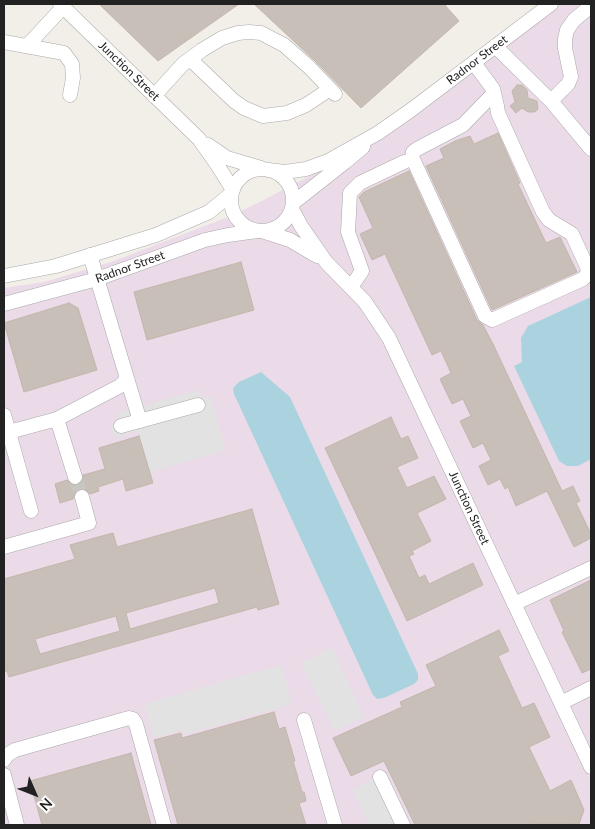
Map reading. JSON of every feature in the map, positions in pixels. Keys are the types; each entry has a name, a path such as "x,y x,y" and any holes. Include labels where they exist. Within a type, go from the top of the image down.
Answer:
{"street":[{"name":"Radnor Street","path":"267,170 293,172 312,167 328,161 378,133 551,4"},
{"path":"27,46 62,6"},
{"name":"Junction Street","path":"62,6 199,139 227,158 267,170"},
{"path":"551,101 568,84 571,77 565,48 567,30 574,20 591,6"},
{"path":"154,96 190,59 222,38 238,33 261,33 284,44 332,91 287,113 263,116 249,111 234,101 190,59"},
{"path":"4,42 60,51 66,55 73,69 70,95"},
{"path":"495,46 551,101 591,149"},
{"path":"474,63 494,93 498,114 543,212 549,220 572,234 588,269 583,279 492,320 485,316 412,158 417,149 463,125 494,93"},
{"name":"Radnor Street","path":"292,206 378,133"},
{"name":"Junction Street","path":"199,139 218,166 232,192"},
{"path":"351,287 362,273 362,269 348,232 350,193 360,183 404,162"},
{"path":"255,170 267,170 282,176 287,182 290,188 292,206 289,215 281,224 270,230 258,231 249,228 236,217 231,201 232,192 238,181 246,174 255,170"},
{"name":"Radnor Street","path":"4,276 56,266 129,244 210,212 232,192"},
{"name":"Junction Street","path":"292,206 301,226 326,262 372,310 386,333 591,767"},
{"name":"Radnor Street","path":"4,304 97,279 205,240 258,231"},
{"name":"Junction Street","path":"258,231 290,240 326,262"},
{"path":"90,255 140,421"},
{"path":"9,432 58,419 120,386 124,383 126,375"},
{"path":"121,426 198,405"},
{"path":"4,415 31,511"},
{"path":"58,419 75,478"},
{"path":"4,547 89,523 82,498"},
{"path":"514,604 591,568"},
{"path":"561,702 591,688"},
{"path":"4,760 7,755 15,750 129,718 135,721 136,724 164,825"},
{"path":"304,720 335,825"},
{"path":"4,775 17,825"},
{"path":"380,777 404,825"}],"shaded area":[{"path":"549,4 591,4 591,825 4,825 4,288 44,282 111,262 228,217 262,201 311,175 379,133"},
{"path":"199,390 202,399 210,396 226,450 150,472 138,431 115,438 111,425 120,422 117,413"},
{"path":"332,648 364,717 334,731 301,663"},
{"path":"281,665 292,704 183,735 182,730 154,738 144,704"},
{"path":"374,779 396,825 369,825 352,790"}],"water":[{"path":"591,297 591,459 578,466 567,466 559,461 514,366 522,362 521,338 528,326"},
{"path":"261,372 290,397 418,674 418,680 414,684 384,698 377,699 373,695 234,394 233,388 239,382"}],"building":[{"path":"99,4 239,4 158,61"},
{"path":"254,4 444,4 459,21 361,108 315,61"},
{"path":"517,85 522,85 527,90 528,98 537,101 538,109 535,112 528,112 522,108 516,113 510,106 515,102 512,91"},
{"path":"498,133 520,183 518,184 546,243 560,237 577,272 492,310 426,166 444,158 440,149 455,141 470,136 474,144"},
{"path":"409,171 477,320 483,325 493,344 562,491 573,486 580,501 576,503 591,534 591,538 574,547 547,491 516,506 508,487 505,489 500,479 488,485 479,466 491,460 483,443 473,448 460,421 471,416 463,399 452,404 440,379 451,373 441,351 432,355 385,254 372,260 360,234 373,228 359,197 364,192"},
{"path":"241,262 254,310 147,340 134,292"},
{"path":"69,303 78,308 97,370 24,392 4,323"},
{"path":"391,417 401,439 408,436 418,458 397,467 407,488 434,476 446,499 417,513 431,541 412,551 414,554 409,556 419,578 425,575 429,584 473,563 483,585 407,621 325,448"},
{"path":"139,436 153,483 126,491 123,479 98,487 99,491 90,494 85,489 79,489 76,491 73,499 60,503 55,484 67,480 73,485 82,483 83,475 105,469 99,448"},
{"path":"252,509 279,604 258,610 257,607 9,677 7,671 4,672 4,579 75,559 70,545 98,537 113,533 117,547","holes":["215,588 219,603 130,629 126,613","116,616 120,631 40,654 35,639"]},
{"path":"591,580 591,669 582,673 562,632 564,631 550,600"},
{"path":"499,630 509,651 498,656 522,708 534,703 550,737 529,747 550,791 571,780 584,810 579,824 415,825 384,761 351,776 333,738 402,707 400,702 436,686 426,665"},
{"path":"274,712 279,729 285,727 302,792 304,792 306,801 299,803 306,825 178,825 154,740 181,733 182,738"},
{"path":"131,753 151,825 42,825 30,781"}],"tunnel":[{"path":"75,477 82,497"}]}
